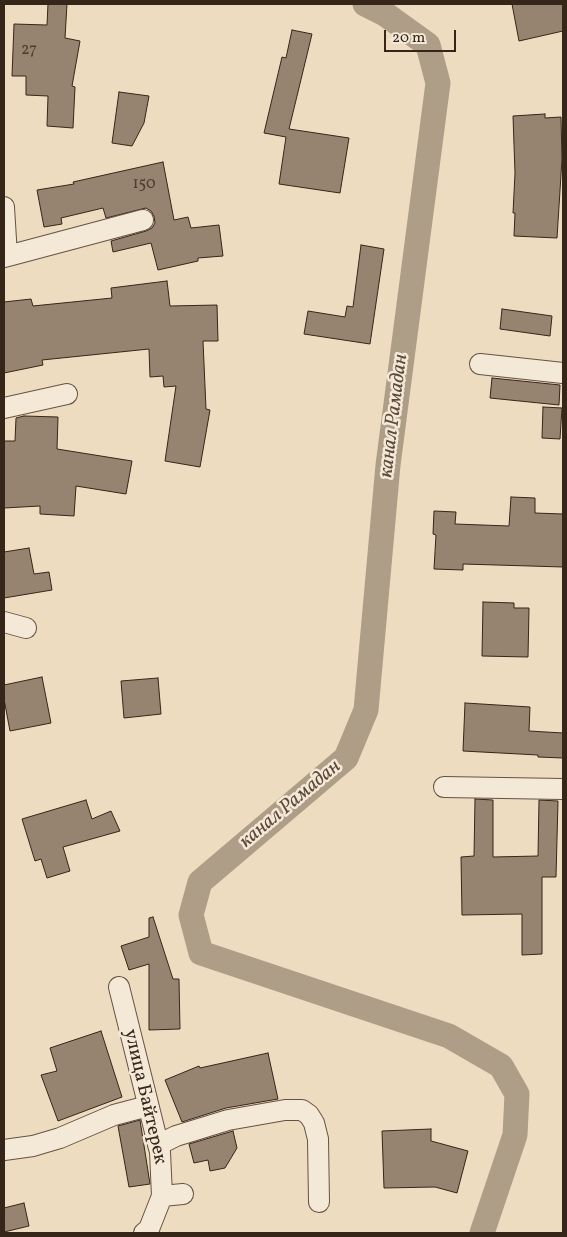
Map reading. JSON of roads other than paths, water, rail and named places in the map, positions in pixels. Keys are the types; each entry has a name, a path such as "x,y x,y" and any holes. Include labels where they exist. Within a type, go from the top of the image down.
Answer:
{"street":[{"path":"4,207 6,256 143,220"},
{"path":"480,364 563,373"},
{"path":"4,408 67,394"},
{"path":"4,622 26,628"},
{"path":"444,787 563,789"},
{"name":"улица Байтерек","path":"119,987 158,1145 162,1196 149,1229 144,1233"},
{"path":"4,1150 33,1146 60,1138 114,1115 148,1106"},
{"path":"158,1145 176,1136 228,1120 285,1110 302,1110 309,1115 314,1123 318,1139 319,1202"},
{"path":"162,1196 183,1194"}],"waterway":[{"name":"канал Рамадан","path":"365,4 385,14 428,45 438,83 388,465 366,710 346,758 200,882 191,915 201,953 449,1036 501,1066 517,1094 515,1135 482,1233"}]}
